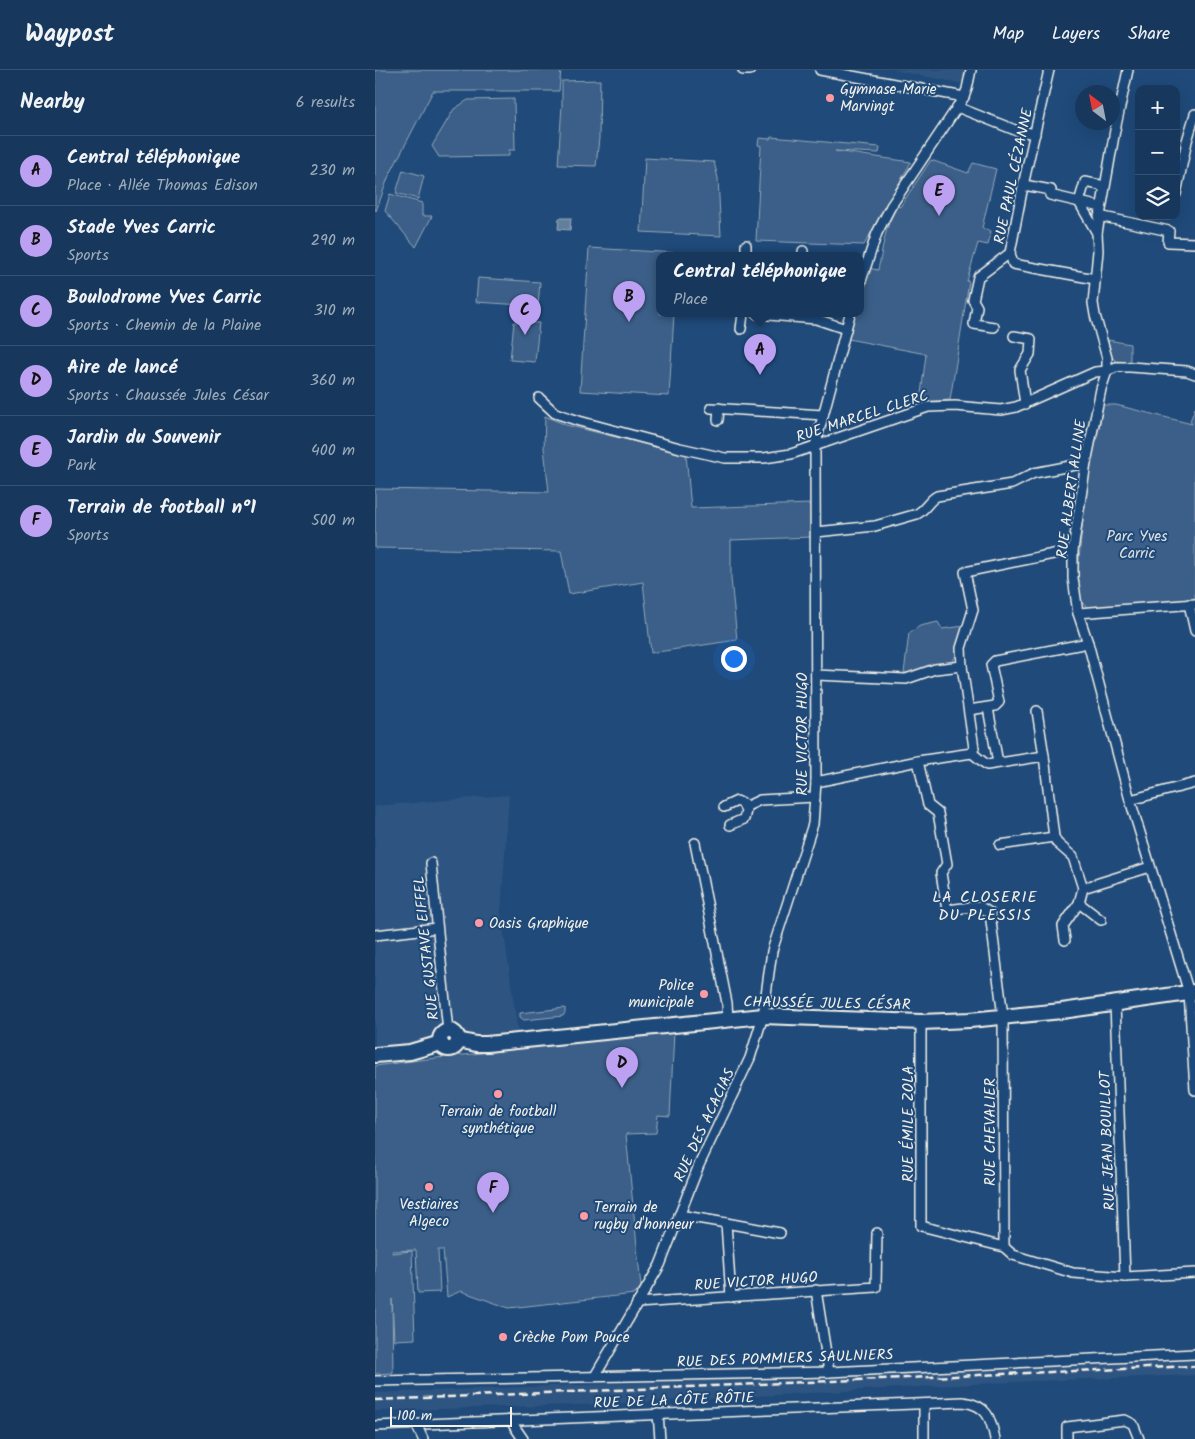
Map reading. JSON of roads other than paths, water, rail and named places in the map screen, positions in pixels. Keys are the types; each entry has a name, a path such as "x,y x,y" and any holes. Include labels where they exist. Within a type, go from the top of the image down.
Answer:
{"street":[{"path":"743,70 750,70"},
{"path":"820,70 964,97"},
{"path":"864,272 877,234 891,206 964,97 971,70"},
{"name":"RUE PAUL CÉZANNE","path":"1049,70 1010,253 1013,264 1095,279"},
{"name":"RUE ALBERT ALLINE","path":"1128,70 1115,130 1097,233 1098,251 1093,303 1107,358 1107,371 1101,389 1086,463 1073,550 1073,578 1078,613 1088,643 1130,800 1150,867 1192,992 1195,1090"},
{"path":"957,107 1015,130 1035,134"},
{"path":"1180,180 1191,143 1195,114"},
{"path":"1097,233 1079,202 1085,182 1100,185 1104,189"},
{"path":"1024,185 1051,190 1050,195 1101,206"},
{"path":"1099,216 1169,231 1168,242 1195,243"},
{"path":"746,245 746,252"},
{"path":"994,327 974,324 977,307 973,300 978,278 1010,253"},
{"path":"741,329 743,317"},
{"path":"808,317 846,329"},
{"name":"RUE VICTOR HUGO","path":"763,1016 772,951 813,824 816,782 815,446 849,317"},
{"path":"1014,336 1031,339 1030,354 1020,370 1025,404"},
{"name":"RUE MARCEL CLERC","path":"539,398 555,413 561,415 680,448 725,458 744,459 791,454 928,407 966,406 1001,410 1025,404 1095,372 1116,368 1130,367 1187,371 1195,374"},
{"path":"718,420 715,408 823,415"},
{"path":"816,532 875,526 917,514 922,511 932,498 937,496 1012,484 1034,473 1086,463"},
{"path":"1045,756 987,765 973,751 961,648 973,610 965,572 1073,550"},
{"path":"1078,613 1192,604 1195,631"},
{"path":"969,710 988,708 995,706 999,702 991,665 992,662 1088,643"},
{"path":"816,675 906,679 935,669 962,666"},
{"path":"988,708 998,763"},
{"path":"1037,711 1045,756 1054,836 1057,843 1073,857 1083,888 1079,903 1063,926 1065,940"},
{"path":"816,782 973,751"},
{"name":"RUE CHEVALIER","path":"918,761 928,805 938,813 947,864 941,873 947,910 979,906 990,913 1003,1016 1004,1247"},
{"path":"1130,800 1195,783"},
{"path":"745,807 760,800 815,797"},
{"path":"724,807 737,801 745,807 746,815 744,819 730,824"},
{"path":"1000,845 1054,836"},
{"path":"695,843 727,1004 728,1019"},
{"name":"RUE GUSTAVE EIFFEL","path":"431,862 437,928 453,1035"},
{"path":"1083,888 1150,867"},
{"path":"1079,903 1101,920"},
{"path":"375,935 437,928"},
{"name":"CHAUSSÉE JULES CÉSAR","path":"453,1035 476,1044 487,1044 763,1016 921,1022 970,1020 1062,1011 1192,992"},
{"name":"RUE JEAN BOUILLOT","path":"1115,1003 1125,1277"},
{"name":"RUE DES ACACIAS","path":"595,1376 660,1264 699,1165 750,1058 763,1016"},
{"name":"RUE ÉMILE ZOLA","path":"921,1022 921,1226 1004,1247"},
{"name":"CHAUSSÉE JULES CÉSAR","path":"375,1055 410,1052 441,1044 444,1048 449,1049 456,1045 453,1035"},
{"path":"679,1215 780,1233"},
{"path":"726,1223 731,1296"},
{"name":"RUE VICTOR HUGO","path":"637,1303 876,1287 877,1233"},
{"path":"1004,1247 1013,1255 1073,1272 1125,1277 1195,1273"},
{"path":"816,1290 829,1372"},
{"name":"RUE DES POMMIERS SAULNIERS","path":"375,1381 829,1372 1195,1354"},
{"name":"RUE DE LA CÔTE RÔTIE","path":"375,1426 963,1402 974,1403 982,1408 990,1419 995,1439"},
{"path":"924,1404 924,1439"},
{"path":"658,1414 660,1439"},
{"path":"510,1420 523,1439"},
{"path":"1067,1439 1067,1427 1125,1420 1133,1424 1139,1439"},
{"path":"416,1424 423,1439"}],"railway":[{"path":"375,1400 1195,1366"}],"place":[{"name":"Gymnase Marie Marvingt","path":"830,98"},
{"name":"Jardin du Souvenir","path":"939,216"},
{"name":"Stade Yves Carric","path":"629,322"},
{"name":"Boulodrome Yves Carric","path":"525,335"},
{"name":"Central téléphonique","path":"760,375"},
{"name":"Oasis Graphique","path":"479,923"},
{"name":"Police municipale","path":"704,994"},
{"name":"Aire de lancé","path":"622,1088"},
{"name":"Terrain de football synthétique","path":"498,1094"},
{"name":"Vestiaires Algeco","path":"429,1187"},
{"name":"Terrain de football n°1","path":"493,1213"},
{"name":"Terrain de rugby d'honneur","path":"584,1216"},
{"name":"Crèche Pom Pouce","path":"503,1337"}],"district":[{"name":"LA CLOSERIE DU PLESSIS","path":"985,905"}],"park label":[{"name":"Parc Yves Carric","path":"1137,544"}]}
